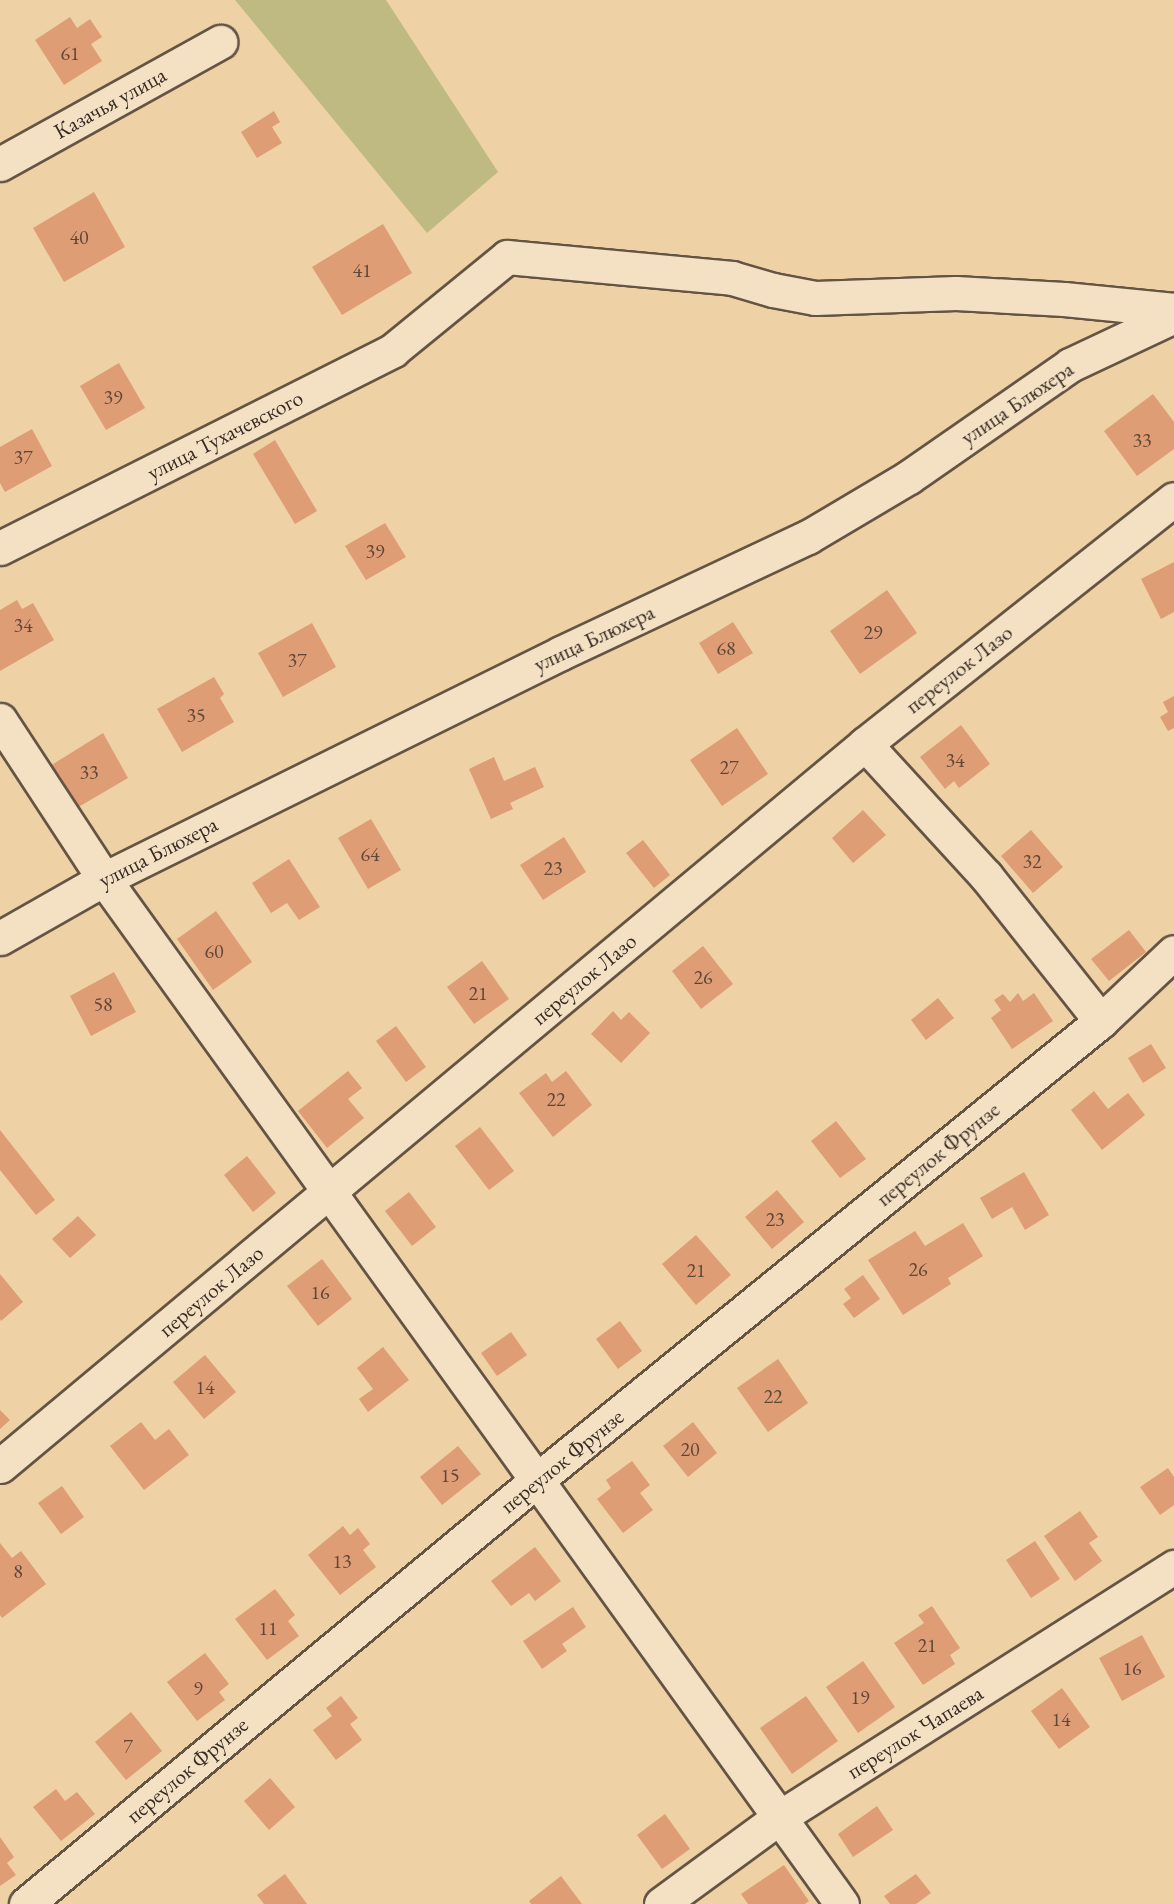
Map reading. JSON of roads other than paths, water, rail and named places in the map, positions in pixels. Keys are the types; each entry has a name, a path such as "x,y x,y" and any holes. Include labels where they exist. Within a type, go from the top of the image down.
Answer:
{"street":[{"name":"Казачья улица","path":"0,164 220,42"},
{"name":"улица Тухачевского","path":"0,548 393,350 507,257 732,278 773,290 815,298 956,293 1064,299 1174,310"},
{"name":"улица Блюхера","path":"0,938 104,879 561,653 808,537 909,477 1070,365 1174,316"},
{"name":"переулок Лазо","path":"0,1466 865,744 1174,499"},
{"path":"0,720 104,879 843,1904"},
{"path":"865,744 986,876 1101,1021"},
{"name":"переулок Фрунзе","path":"26,1904 537,1480 1101,1021 1174,952"},
{"name":"переулок Чапаева","path":"662,1904 780,1817 1174,1567"}]}
